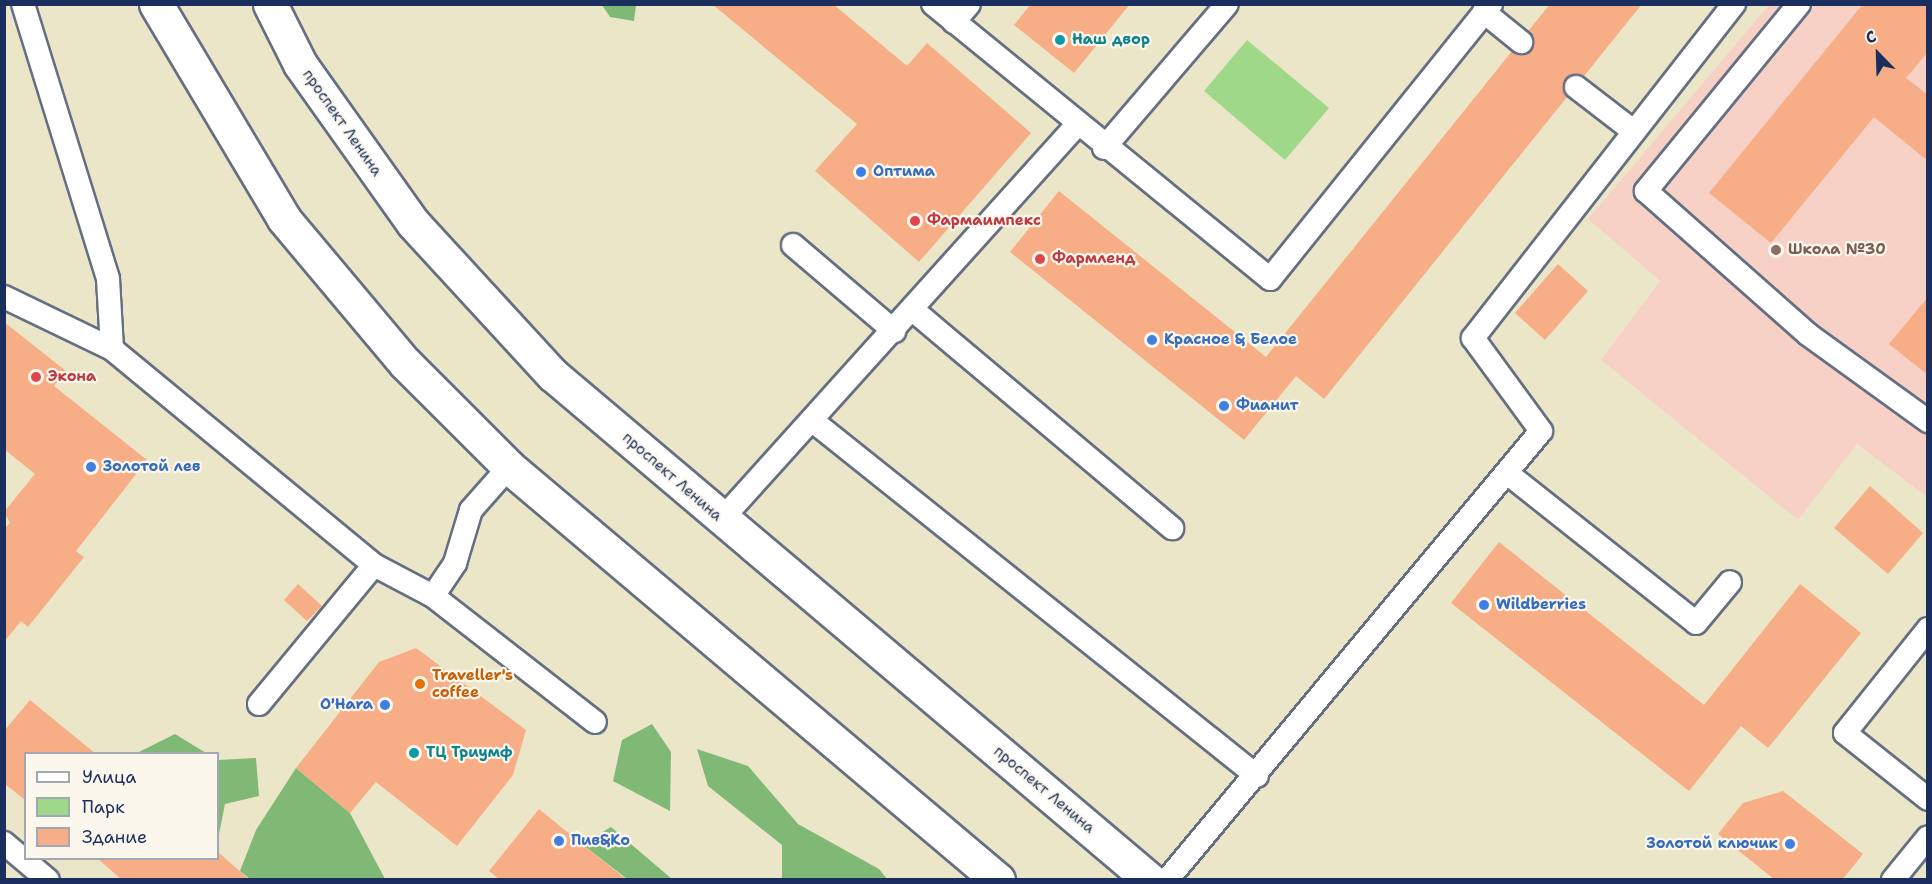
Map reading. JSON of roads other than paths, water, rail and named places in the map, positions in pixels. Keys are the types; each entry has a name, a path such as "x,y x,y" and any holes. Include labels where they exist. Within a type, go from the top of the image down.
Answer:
{"main road":[{"path":"156,4 284,219 405,363 509,467 998,879"},
{"name":"проспект Ленина","path":"270,4 300,64 413,223 553,375 1150,879"}],"lane":[{"path":"23,4 108,279 112,349"},
{"path":"933,4 1076,126 1269,279 1488,8 1521,42"},
{"path":"954,22 969,4"},
{"path":"1104,148 1227,4"},
{"path":"1167,879 1257,776 1541,431 1473,338 1632,130 1734,4"},
{"path":"1799,4 1646,191 1809,335 1928,421"},
{"path":"1576,87 1632,130"},
{"path":"722,519 814,422 1076,126"},
{"path":"793,245 894,331"},
{"path":"4,297 112,349 374,565 433,596 595,722"},
{"path":"913,310 1172,528"},
{"path":"814,422 1257,776"},
{"path":"433,596 455,563 471,510 509,467"},
{"path":"1507,473 1696,623 1730,582"},
{"path":"259,704 374,565"},
{"path":"1928,629 1845,733 1928,799"},
{"path":"1893,879 1928,837"},
{"path":"4,843 24,859"},
{"path":"25,860 48,879"}],"place":[{"name":"Наш двор","path":"1060,40"},
{"name":"Оптима","path":"861,172"},
{"name":"Фармаимпекс","path":"915,221"},
{"name":"Школа №30","path":"1776,250"},
{"name":"Фармленд","path":"1040,259"},
{"name":"Красное & Белое","path":"1152,340"},
{"name":"Экона","path":"36,377"},
{"name":"Фианит","path":"1224,406"},
{"name":"Золотой лев","path":"91,467"},
{"name":"Wildberries","path":"1484,605"},
{"name":"Traveller's coffee","path":"420,684"},
{"name":"O'Hara","path":"385,705"},
{"name":"ТЦ Триумф","path":"414,753"},
{"name":"Пив&Ко","path":"559,841"},
{"name":"Золотой ключик","path":"1790,844"}]}
